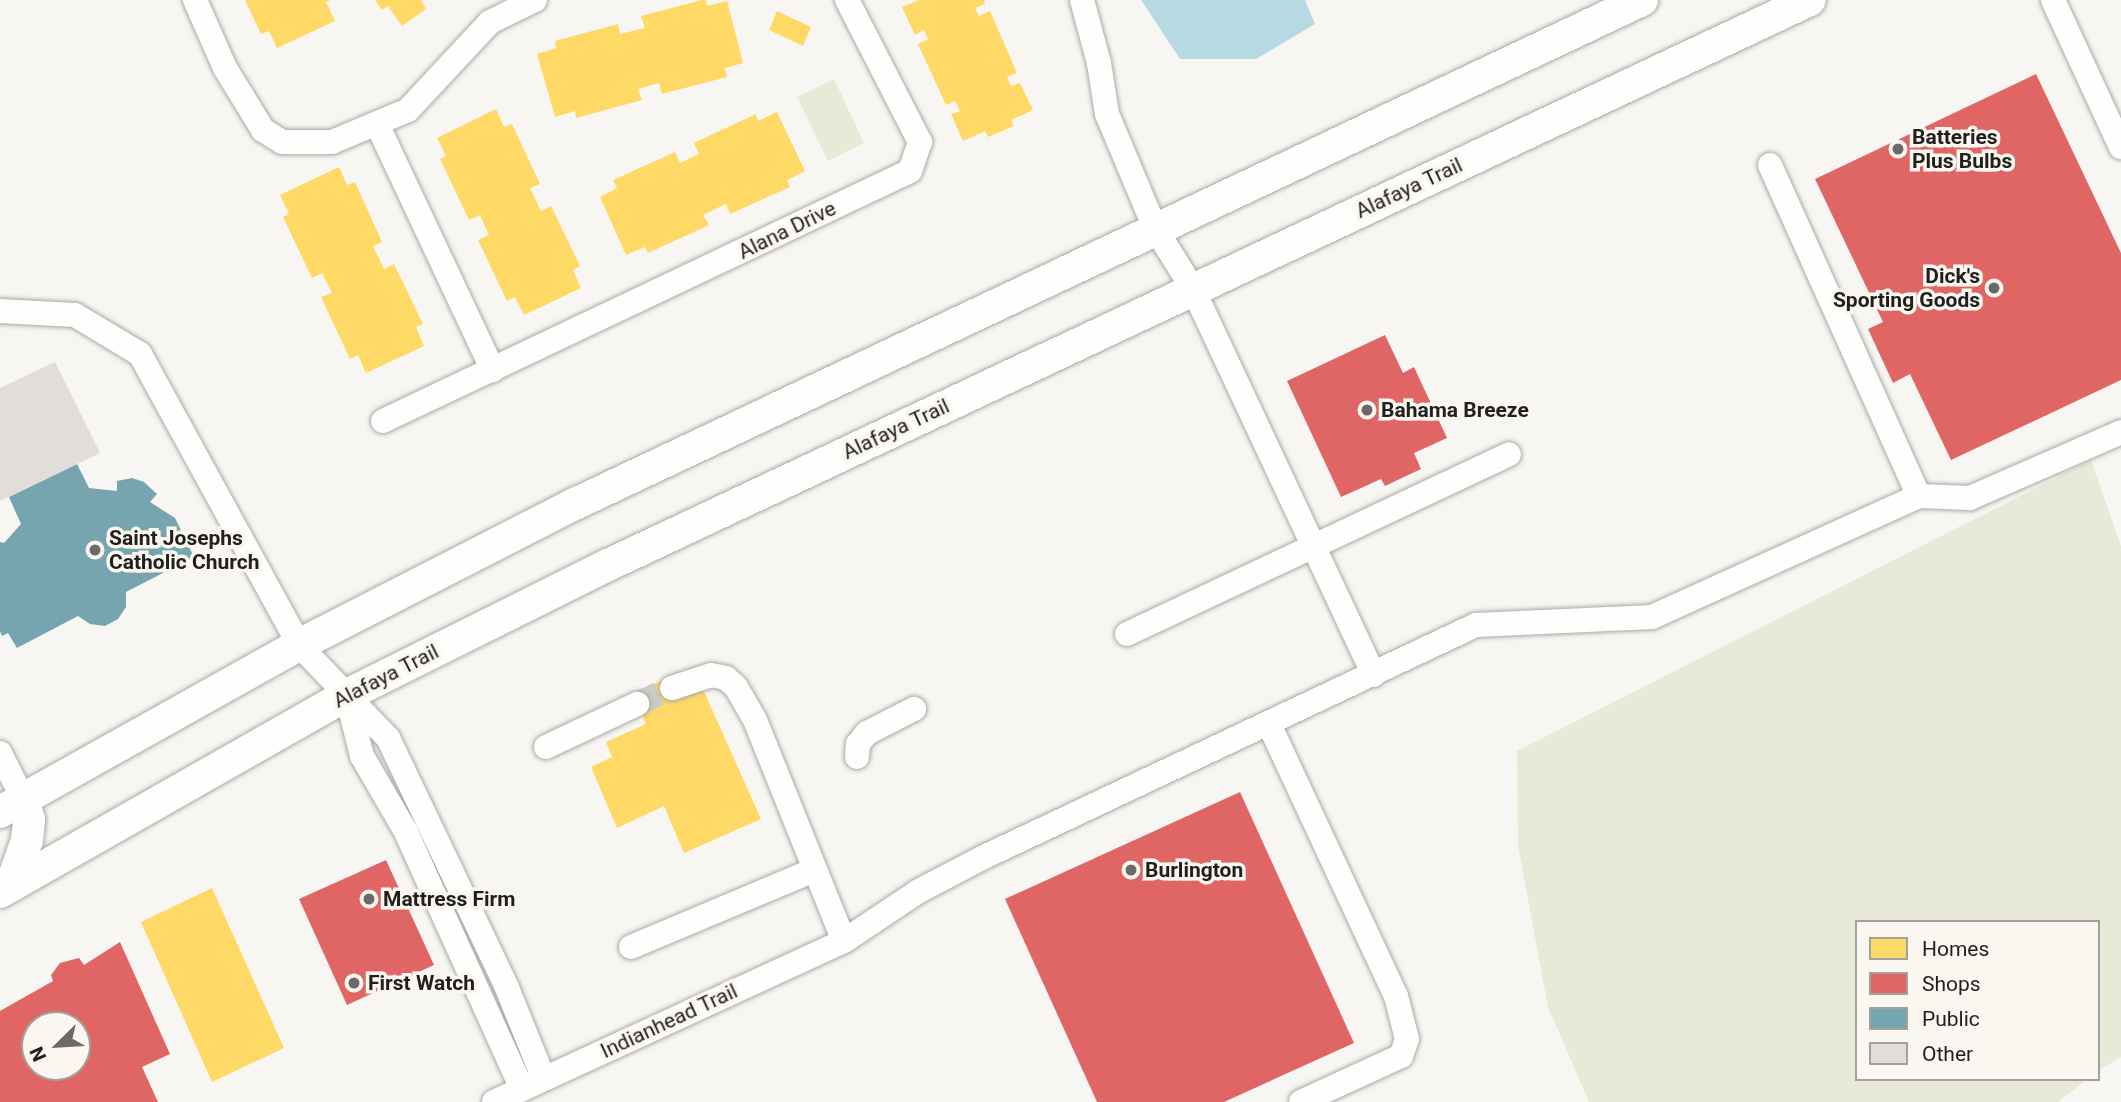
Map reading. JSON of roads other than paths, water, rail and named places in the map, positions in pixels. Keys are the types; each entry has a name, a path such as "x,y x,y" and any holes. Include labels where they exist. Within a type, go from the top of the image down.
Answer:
{"main road":[{"path":"6,889 27,840 29,820 11,806 299,645 577,503 1642,0"},
{"name":"Alafaya Trail","path":"6,889 347,695 606,566 1810,0"}],"street":[{"path":"195,0 225,68 263,130 282,142 332,142 408,110 490,22 535,0"},
{"name":"Alana Drive","path":"383,421 910,171 920,142 847,0"},
{"path":"1082,0 1099,63 1107,114 1155,228 1193,289 1374,675"},
{"path":"2053,0 2121,147"},
{"path":"377,124 493,370"},
{"path":"1770,165 1919,496 1970,498 2121,432"},
{"path":"0,311 75,315 140,354 299,645 347,695 362,757 405,832 534,1089"},
{"path":"1127,634 1509,454"},
{"name":"Indianhead Trail","path":"494,1102 534,1089 844,941 919,891 984,857 1476,625 1652,617 1919,496"},
{"path":"672,688 711,675 726,678 736,687 755,720 844,941"},
{"path":"546,747 637,704"},
{"path":"857,757 858,744 867,733 914,709"},
{"path":"1269,724 1396,996 1407,1039 1401,1056 1301,1102"},
{"path":"0,753 11,806"},
{"path":"631,947 814,870"}],"water":[{"path":"1141,0 1305,0 1315,24 1256,59 1180,59"}],"tunnel":[{"path":"637,704 672,688"}],"place":[{"name":"Batteries Plus Bulbs","path":"1898,149"},
{"name":"Dick's Sporting Goods","path":"1994,288"},
{"name":"Bahama Breeze","path":"1367,410"},
{"name":"Saint Josephs Catholic Church","path":"95,550"},
{"name":"Burlington","path":"1131,870"},
{"name":"Mattress Firm","path":"369,899"},
{"name":"First Watch","path":"354,983"}]}
